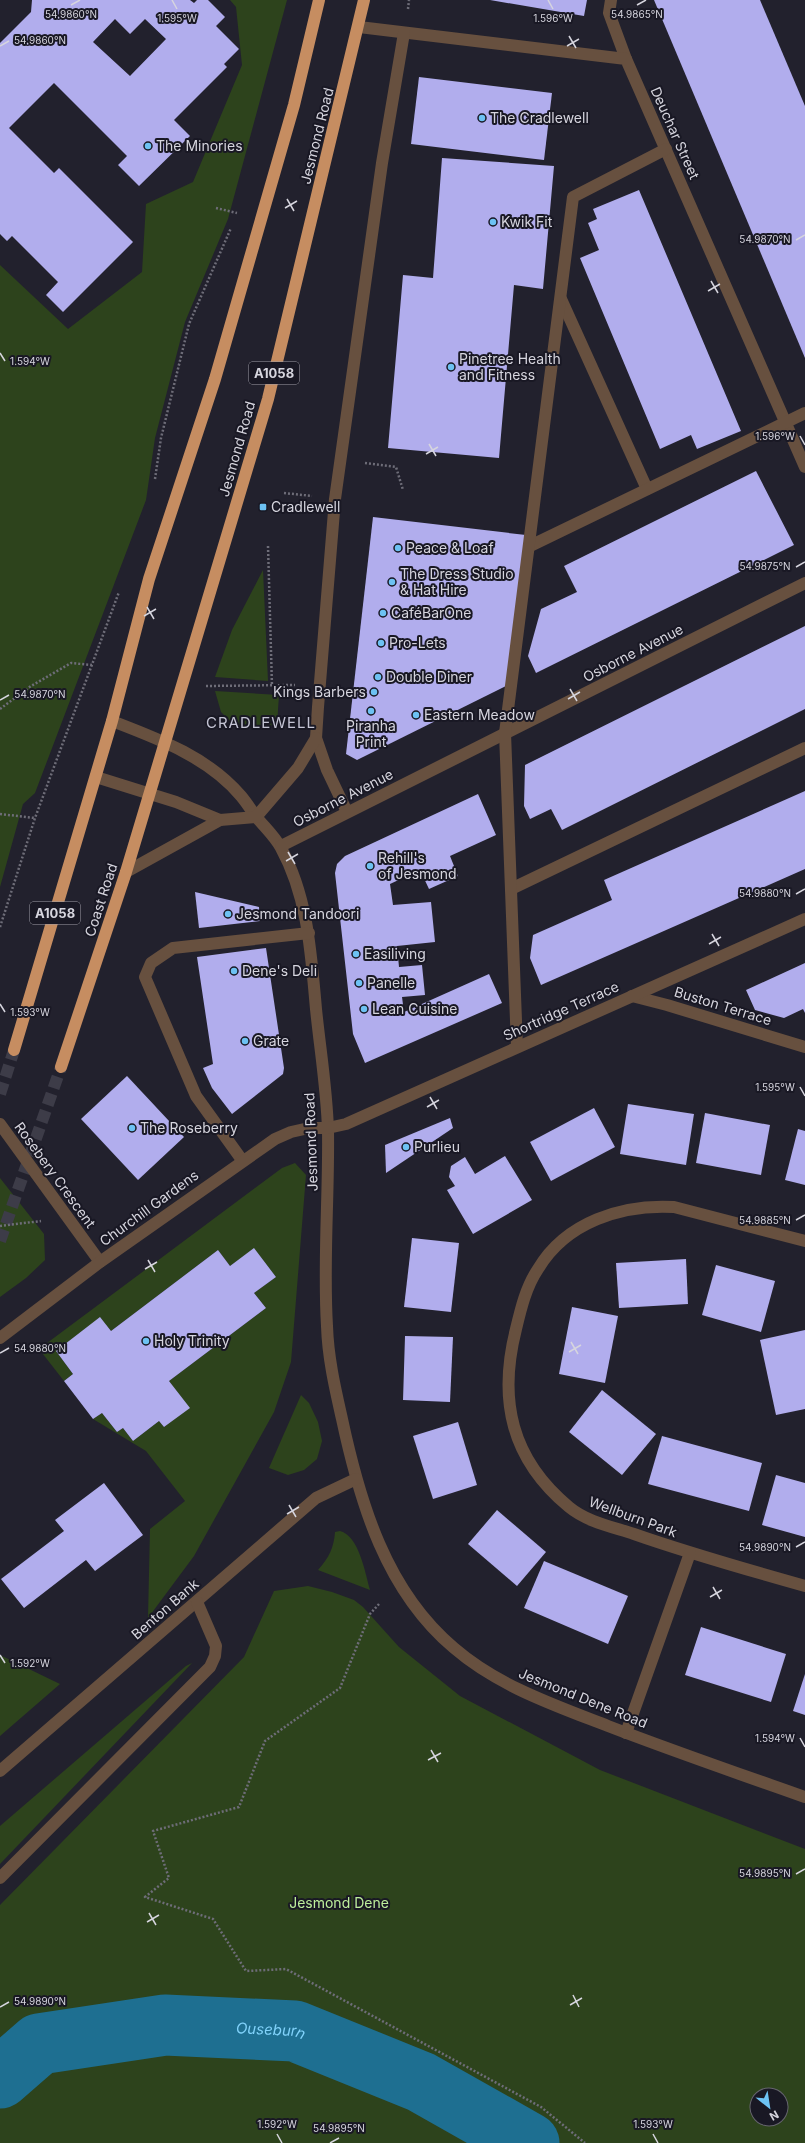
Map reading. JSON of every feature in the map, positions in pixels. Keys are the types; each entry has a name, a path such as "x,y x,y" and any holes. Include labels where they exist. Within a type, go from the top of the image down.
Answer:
{"highway":[{"name":"A1058","path":"14,1050 96,777 149,579 215,379 294,105 319,0"},
{"name":"Jesmond Road","path":"166,742 268,398 359,27 364,0"},
{"name":"Coast Road","path":"61,1066 126,872 166,742"}],"street":[{"name":"Deuchar Street","path":"611,0 609,13 626,59 805,467"},
{"path":"359,27 626,59"},
{"path":"347,812 327,770 316,738 335,499 382,163 404,33"},
{"path":"517,1047 505,734 573,197 666,149"},
{"path":"561,298 647,489"},
{"path":"530,546 805,413"},
{"name":"Osborne Avenue","path":"280,846 805,583"},
{"path":"112,720 166,742"},
{"path":"126,872 220,820 256,817 298,768 316,738"},
{"name":"Jesmond Road","path":"166,742 206,764 243,798 256,817 270,832 280,846 300,894 309,933 328,1128 326,1327 332,1372 356,1479"},
{"path":"511,889 805,748"},
{"path":"96,777 194,809 220,820"},
{"name":"Shortridge Terrace","path":"328,1128 346,1124 805,919"},
{"path":"242,1160 196,1096 145,977 151,963 173,948 309,933"},
{"name":"Buston Terrace","path":"632,996 667,1005 805,1047"},
{"name":"Rosebery Crescent","path":"0,1124 100,1262"},
{"name":"Churchill Gardens","path":"0,1338 100,1262 242,1160 274,1139 291,1132 309,1128 328,1128"},
{"name":"Wellburn Park","path":"805,1240 674,1206 654,1205 628,1208 605,1215 581,1227 557,1245 538,1269 524,1299 511,1348 508,1378 509,1407 515,1430 538,1474 571,1509 589,1519 690,1553 805,1586"},
{"name":"Benton Bank","path":"0,1772 316,1498 356,1479"},
{"name":"Jesmond Dene Road","path":"356,1479 380,1547 404,1592 430,1625 455,1649 486,1671 513,1687 545,1702 626,1733 805,1797"},
{"name":"Wellburn Park","path":"626,1733 690,1553"},
{"path":"0,1878 210,1667 215,1656 216,1646 197,1602"}],"path":[{"path":"236,218 239,206"},
{"path":"216,208 237,213"},
{"path":"154,484 161,438 189,324 234,222"},
{"path":"381,465 396,467 403,490"},
{"path":"268,546 272,686"},
{"path":"0,927 35,818 121,586"},
{"path":"0,709 31,686 70,663 92,666"},
{"path":"206,686 320,685"},
{"path":"0,814 35,818"},
{"path":"0,1226 67,1218"},
{"path":"379,1604 370,1614 340,1688 265,1741 239,1807 153,1831 169,1878 145,1897 213,1919 246,1971 286,1969 541,2107 585,2143"}],"green space":[{"path":"230,0 287,0 228,219 185,322 155,438 146,500 35,793 23,804 0,887 0,265 68,329 142,272 146,204 193,182 242,65 236,7"},
{"path":"263,570 268,681 215,677 232,630"},
{"path":"215,691 279,695 277,725 237,728 221,712"},
{"path":"295,1163 306,1175 291,1362 274,1412 194,1556 148,1618 150,1529 185,1501 146,1451 93,1419 102,1413 117,1432 123,1428 133,1441 159,1421 164,1427 189,1408 169,1381 266,1308 254,1293 276,1277 254,1249 230,1266 218,1250 111,1331 100,1318 56,1351 73,1374 64,1381 39,1349 282,1168"},
{"path":"0,1178 44,1234 45,1260 26,1278 0,1297"},
{"path":"301,1395 309,1403 318,1422 322,1441 317,1459 304,1470 288,1475 269,1468"},
{"path":"340,1531 347,1534 357,1547 370,1590 318,1570 330,1552 335,1532"},
{"name":"Jesmond Dene","path":"308,1586 332,1592 354,1600 363,1607 399,1647 460,1696 600,1770 805,1849 805,2143 0,2143 0,1905 244,1657 274,1591"},
{"path":"0,1655 60,1684 0,1736"},
{"path":"192,1663 0,1864 0,1826 186,1666"}],"building":[{"name":"The Minories","path":"32,0 190,0 194,3 197,0 208,0 225,17 216,26 239,49 224,64 227,67 174,120 190,136 139,186 118,165 127,156 54,83 9,128 54,173 59,168 133,242 63,312 46,295 58,282 12,236 7,241 0,234 0,43 31,12","holes":["115,19 130,34 145,19 166,39 130,76 93,42"]},
{"path":"490,0 587,0 584,16"},
{"path":"654,0 760,0 805,106 805,358"},
{"name":"The Cradlewell","path":"419,77 552,93 544,160 411,144"},
{"path":"442,158 554,166 543,289 514,285 499,458 388,448 403,275 433,278"},
{"path":"639,190 741,431 697,449 691,435 660,449 580,258 599,250 588,223 597,219 593,209"},
{"path":"756,471 794,545 536,673 528,656 541,609 577,592 564,566"},
{"path":"373,517 526,535 508,685 357,760 346,754"},
{"path":"805,626 805,709 562,830 551,809 530,819 524,806 525,765"},
{"path":"805,791 805,869 541,985 530,958 533,935 612,900 604,880"},
{"path":"478,794 496,835 450,856 458,876 429,889 420,870 390,884 393,905 431,902 435,942 397,946 399,967 422,965 425,995 402,997 404,1012 489,974 502,1003 365,1063 353,1034 335,873 337,864 345,856"},
{"name":"Jesmond Tandoori","path":"195,892 259,907 260,921 199,928"},
{"path":"266,948 284,1068 283,1074 232,1114 212,1088 203,1068 213,1064 197,957"},
{"path":"805,963 805,1013 803,1009 784,1018 755,1010 746,990"},
{"name":"The Roseberry","path":"127,1076 184,1137 138,1180 81,1119"},
{"path":"628,1104 694,1114 686,1165 620,1154"},
{"path":"594,1108 615,1147 551,1181 530,1142"},
{"path":"705,1113 770,1125 761,1175 696,1163"},
{"name":"Purlieu","path":"450,1118 453,1128 386,1173 385,1145"},
{"path":"798,1129 805,1131 805,1185 785,1180"},
{"path":"505,1156 532,1200 473,1234 447,1190 455,1186 449,1177 451,1166 465,1157 475,1174"},
{"path":"412,1238 459,1243 451,1312 404,1307"},
{"name":"Holy Trinity","path":"254,1248 276,1277 254,1293 266,1308 169,1381 190,1408 164,1427 159,1421 133,1441 123,1428 117,1432 102,1413 93,1419 64,1381 73,1374 56,1351 100,1317 111,1331 218,1250 230,1266"},
{"path":"686,1259 688,1304 619,1308 616,1263"},
{"path":"716,1265 775,1281 761,1332 702,1315"},
{"path":"572,1307 618,1316 605,1383 559,1374"},
{"path":"805,1330 805,1409 776,1415 760,1340"},
{"path":"405,1336 453,1337 450,1402 403,1400"},
{"path":"602,1390 656,1434 622,1475 569,1432"},
{"path":"458,1422 477,1485 433,1499 413,1436"},
{"path":"662,1436 762,1463 749,1511 648,1484"},
{"path":"776,1475 805,1483 805,1537 762,1525"},
{"path":"104,1483 143,1535 95,1571 86,1560 24,1608 1,1579 64,1531 55,1520"},
{"path":"497,1510 546,1552 517,1586 468,1544"},
{"path":"544,1561 628,1596 608,1644 524,1608"},
{"path":"701,1627 786,1654 771,1702 685,1675"},
{"path":"805,1674 805,1715 793,1711"}],"waterway":[{"name":"Ouseburn","path":"0,2078 39,2044 165,2025 295,2031 421,2082 529,2143"}],"tunnel":[{"path":"0,1094 14,1050"},
{"path":"0,1241 61,1067"}],"place":[{"name":"The Cradlewell","path":"482,118"},
{"name":"The Minories","path":"148,146"},
{"name":"Kwik Fit","path":"493,222"},
{"name":"Pinetree Health and Fitness","path":"451,367"},
{"name":"Cradlewell","path":"263,507"},
{"name":"Peace & Loaf","path":"398,548"},
{"name":"The Dress Studio & Hat Hire","path":"392,582"},
{"name":"CaféBarOne","path":"383,613"},
{"name":"Pro-Lets","path":"381,643"},
{"name":"Double Diner","path":"378,677"},
{"name":"Kings Barbers","path":"374,692"},
{"name":"Piranha Print","path":"371,711"},
{"name":"Eastern Meadow","path":"416,715"},
{"name":"Rehill's of Jesmond","path":"370,866"},
{"name":"Jesmond Tandoori","path":"228,914"},
{"name":"Easiliving","path":"356,954"},
{"name":"Dene's Deli","path":"234,971"},
{"name":"Panelle","path":"359,983"},
{"name":"Lean Cuisine","path":"364,1009"},
{"name":"Grate","path":"245,1041"},
{"name":"The Roseberry","path":"132,1128"},
{"name":"Purlieu","path":"406,1147"},
{"name":"Holy Trinity","path":"146,1341"}],"district":[{"name":"CRADLEWELL","path":"261,723"}]}
